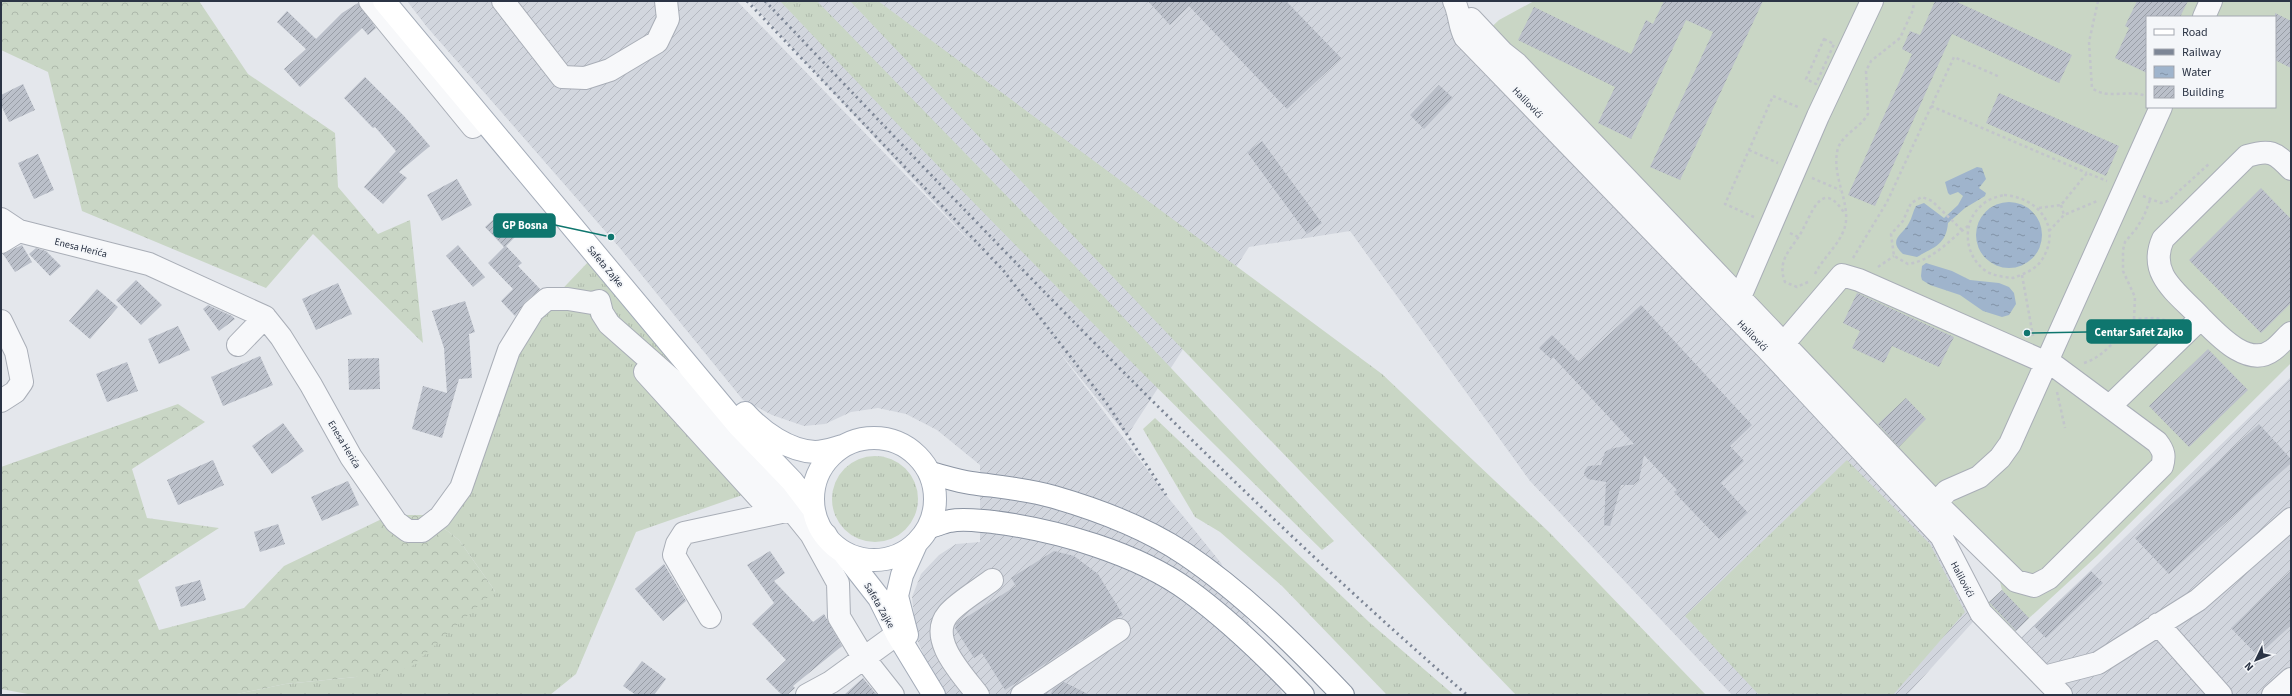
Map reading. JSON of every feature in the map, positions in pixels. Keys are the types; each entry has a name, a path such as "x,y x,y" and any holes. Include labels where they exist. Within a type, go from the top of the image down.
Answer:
{"main road":[{"name":"Safeta Zajke","path":"384,1 738,425 792,481 814,510"},
{"name":"Safeta Zajke","path":"398,1 746,415 770,435 792,446 816,452 844,446 862,439 882,438 902,445 918,457 930,473 934,490 935,506 930,527 916,544 902,575 897,596 914,661"},
{"name":"Safeta Zajke","path":"844,446 833,454 819,474 813,498 814,510 820,526 818,535 843,552 868,560 894,557 916,544"},
{"path":"930,473 969,483 1052,496 1122,522 1159,539 1185,554 1241,598 1307,658 1343,695"},
{"path":"930,527 950,521 968,519 1022,526 1054,533 1110,552 1156,571 1188,591 1225,620 1303,695"},
{"name":"Safeta Zajke","path":"843,552 879,598 897,634 934,695"}],"street":[{"path":"370,1 473,127"},
{"path":"503,1 562,77 585,78 610,70 657,42 668,19 666,1"},
{"name":"Halilovići","path":"1454,1 1458,10 1466,21 1465,37 1758,340 1941,536 1981,613 2061,695"},
{"path":"1740,297 1818,116 1872,1"},
{"path":"2204,16 2212,1"},
{"path":"1466,21 1517,64 1936,503 2016,581 2034,586 2041,584 2162,466 2164,457 2160,446 2110,406 2045,362 1858,280 1842,275 1784,343"},
{"path":"1936,503 1947,491 1979,477 2000,458 2018,427 2045,362 2123,194 2161,108"},
{"path":"2291,169 2274,153 2262,152 2248,156 2236,166 2163,239 2158,251 2158,263 2162,276 2194,324 2222,338 2240,351 2253,355 2272,351 2291,333"},
{"name":"Enesa Herića","path":"1,219 19,231 149,264 265,317 311,385 351,457 396,522 408,531 422,531 440,517 461,488 509,350 532,310 548,299 582,300"},
{"path":"1,242 19,231"},
{"path":"622,285 582,300 677,406 783,511 818,535 838,582 839,618 863,657 892,695"},
{"path":"238,345 265,317"},
{"path":"1,321 16,352 22,382 15,392 1,401"},
{"path":"2110,406 2194,324"},
{"path":"710,617 674,555 677,544 684,533 783,511"},
{"path":"2044,677 2098,663 2198,600 2291,519"},
{"path":"978,695 943,646 941,629 948,614 992,580"},
{"path":"2158,624 2221,695"},
{"path":"1022,695 1119,630"},
{"path":"809,695 831,682 863,657 897,634"},
{"path":"2274,695 2291,679"}],"path":[{"path":"1845,214 1841,206 1832,199 1827,198 1815,204 1801,233 1785,254 1782,276 1788,284 1797,287 1806,284 1813,278 1822,261 1842,233 1846,222 1845,214 1838,179 1838,148 1868,114 1866,71 1871,61 1900,38 1913,10 1914,1"},
{"path":"2098,1 2089,42 2092,88 2104,94 2133,92 2146,96"},
{"path":"1842,275 1887,202 1954,57 2000,77"},
{"path":"1757,210 1754,217 1725,204 1773,96 1802,110"},
{"path":"1931,106 2087,174 2123,194 2150,200 2162,202 2168,201 2206,165 2215,161 2236,166"},
{"path":"1749,150 1778,163"},
{"path":"1775,170 1781,157"},
{"path":"2038,208 2061,205 2087,174"},
{"path":"2049,231 2064,215 2093,202 2123,194"},
{"path":"2004,195 2017,196 2029,200 2038,208 2046,219 2049,231 2048,245 2043,258 2034,268 2013,278 1998,276 1986,271 1977,262 1970,251 1967,239 1968,226 1973,215 1981,205 1992,198 2004,195"},
{"path":"1962,230 1929,198 1922,197 1911,203 1904,219 1891,234 1894,256 1908,264 1917,262 1940,250 1968,226"},
{"path":"2134,320 2134,297 2123,271 2123,250 2125,242 2136,229 2144,216 2150,200"},
{"path":"2061,205 2064,215"},
{"path":"2022,275 2034,343 2054,379 2064,428"},
{"path":"2045,362 2062,361 2081,363 2097,358 2134,320 2164,319 2194,324"}],"shaded area":[{"path":"407,1 737,1 979,251 749,1 1451,1 1941,536 1981,613 1907,695 1732,695 1530,481 1350,231 1249,247 1127,436 1057,349 1166,495 1221,563 1283,695 946,695 932,673 917,640 912,621 914,615 912,597 921,574 939,555 956,544 980,542 980,465 937,430 906,414 878,408 851,412 825,424 804,426 772,415 743,400 619,247 427,27"},
{"path":"2291,377 2291,695 2045,695 2005,653"}],"green space":[{"path":"1,1 199,1 248,74 335,133 338,187 378,234 410,220 423,343 313,234 266,288 82,211 48,72 1,50"},
{"path":"780,1 817,1 1074,265 1334,541 1322,550 1048,278"},
{"path":"850,1 878,1 1382,374 1550,533 1706,695 1516,695 1059,221"},
{"path":"1534,1 2291,1 2291,363 2098,555 2015,631 1988,603 2002,590 2000,582 1949,531 1481,37 1499,20"},
{"path":"589,261 783,481 636,532 576,674 550,695 232,695 285,684 356,677 495,591 459,540 427,515 463,483 507,347"},
{"path":"178,404 205,422 132,469 147,518 219,528 138,580 159,630 244,608 284,566 390,515 427,515 459,540 495,591 411,667 356,677 285,684 232,695 33,695 1,689 1,467"},
{"path":"1155,418 1369,622 1454,695 1387,695 1282,586 1220,532 1195,517 1143,429"},
{"path":"875,456 891,459 899,463 911,475 915,483 918,499 915,515 911,523 899,535 891,539 875,542 859,539 851,535 839,523 835,515 832,499 835,483 839,475 851,463 859,459"},
{"path":"1847,460 1930,544 1965,612 1893,695 1759,695 1685,616"}],"water":[{"path":"1977,167 1982,168 1986,179 1979,188 1986,193 1985,196 1965,208 1948,223 1945,236 1934,248 1917,257 1903,254 1898,249 1896,241 1909,223 1916,206 1924,203 1944,218 1958,205 1963,196 1958,192 1950,195 1945,182"},
{"path":"2009,202 2022,204 2037,217 2040,222 2042,235 2040,248 2027,263 2022,266 2009,268 1996,266 1981,253 1978,248 1976,235 1978,222 1991,207 1996,204"},
{"path":"1926,263 1952,271 1970,280 1999,283 2009,287 2014,293 2016,304 2009,315 2002,317 1983,311 1960,295 1930,285 1922,280 1922,266"}],"building":[{"path":"1148,1 1286,1 1341,58 1287,109 1189,6 1170,25"},
{"path":"1664,1 1763,1 1680,180 1650,167 1713,32 1686,20 1631,139 1598,123 1615,87 1518,40 1534,7 1631,54 1646,20 1653,24"},
{"path":"1935,1 1955,1 2072,55 2059,83 1952,34 1875,206 1848,195 1912,54 1902,49 1910,31 1920,35"},
{"path":"2137,1 2188,1 2180,16 2146,16 2146,73 2115,58 2129,28 2125,26"},
{"path":"358,3 376,28 368,35 362,28 300,87 284,69 306,49 277,22 287,11 316,39 342,13"},
{"path":"2275,13 2291,21 2291,68 2276,60"},
{"path":"365,77 404,116 430,146 399,172 407,178 383,204 364,187 396,151 375,127 373,128 344,98"},
{"path":"23,84 35,110 9,122 1,105 1,95"},
{"path":"1439,85 1453,98 1424,129 1410,115"},
{"path":"1999,93 2119,146 2106,176 1986,123"},
{"path":"1262,141 1322,223 1307,234 1247,152"},
{"path":"38,154 54,190 34,199 18,163"},
{"path":"457,179 472,205 442,221 427,195"},
{"path":"2261,188 2291,219 2291,303 2261,333 2189,260"},
{"path":"496,217 515,237 506,246 522,263 518,266 540,289 525,302 515,316 501,301 513,289 488,263 504,247 485,227"},
{"path":"22,245 32,262 15,272 3,254"},
{"path":"458,245 485,277 473,287 446,256"},
{"path":"36,248 46,251 61,266 50,276 29,254"},
{"path":"136,280 162,305 141,325 116,300"},
{"path":"338,283 352,314 316,330 302,299"},
{"path":"97,289 118,307 90,339 69,321"},
{"path":"1857,293 1954,337 1939,367 1892,346 1884,363 1852,348 1860,331 1843,323"},
{"path":"465,301 475,332 469,334 472,378 459,379 442,438 412,429 423,386 447,393 444,348 432,311"},
{"path":"208,305 232,316 235,319 219,331 203,309"},
{"path":"1641,305 1752,425 1730,446 1744,461 1721,483 1748,513 1719,539 1674,492 1677,490 1644,455 1639,480 1633,485 1621,485 1610,526 1604,525 1606,482 1588,479 1584,474 1585,470 1588,466 1601,465 1605,452 1610,449 1634,444 1553,357 1551,359 1539,348 1552,335 1579,362"},
{"path":"178,326 190,350 159,364 148,339"},
{"path":"2208,349 2248,390 2189,447 2149,406"},
{"path":"260,356 273,385 223,406 211,377"},
{"path":"379,358 380,389 349,390 348,359"},
{"path":"127,362 138,391 107,402 96,374"},
{"path":"1906,398 1926,419 1899,447 1878,424"},
{"path":"283,423 304,451 272,474 252,446"},
{"path":"2259,424 2291,459 2291,463 2169,574 2135,538"},
{"path":"213,460 224,485 178,505 167,480"},
{"path":"348,481 359,505 322,521 311,497"},
{"path":"278,524 285,544 260,552 254,532"},
{"path":"770,551 785,573 774,581 813,622 824,614 842,646 793,686 795,688 787,695 782,695 766,679 786,660 752,624 774,603 747,565"},
{"path":"1054,551 1074,556 1098,574 1123,615 1112,620 1005,690 982,653 974,658 955,628 957,623 1016,586 1011,578"},
{"path":"664,564 686,601 663,621 635,589"},
{"path":"2091,571 2103,583 2046,638 2034,626"},
{"path":"2291,571 2291,625 2258,656 2231,628"},
{"path":"200,580 206,600 181,607 175,587"},
{"path":"2002,590 2029,618 2016,631 1989,602"},
{"path":"642,661 666,679 654,695 636,695 623,686"},
{"path":"863,678 877,695 844,695"},
{"path":"1064,682 1090,695 1050,695 1053,689"}],"railway":[{"path":"747,1 1003,270 1108,405 1166,495"},
{"path":"765,1 1021,268 1195,443 1284,529 1467,695"}],"place":[{"name":"GP Bosna","path":"611,237"},
{"name":"Centar Safet Zajko","path":"2027,333"}]}
